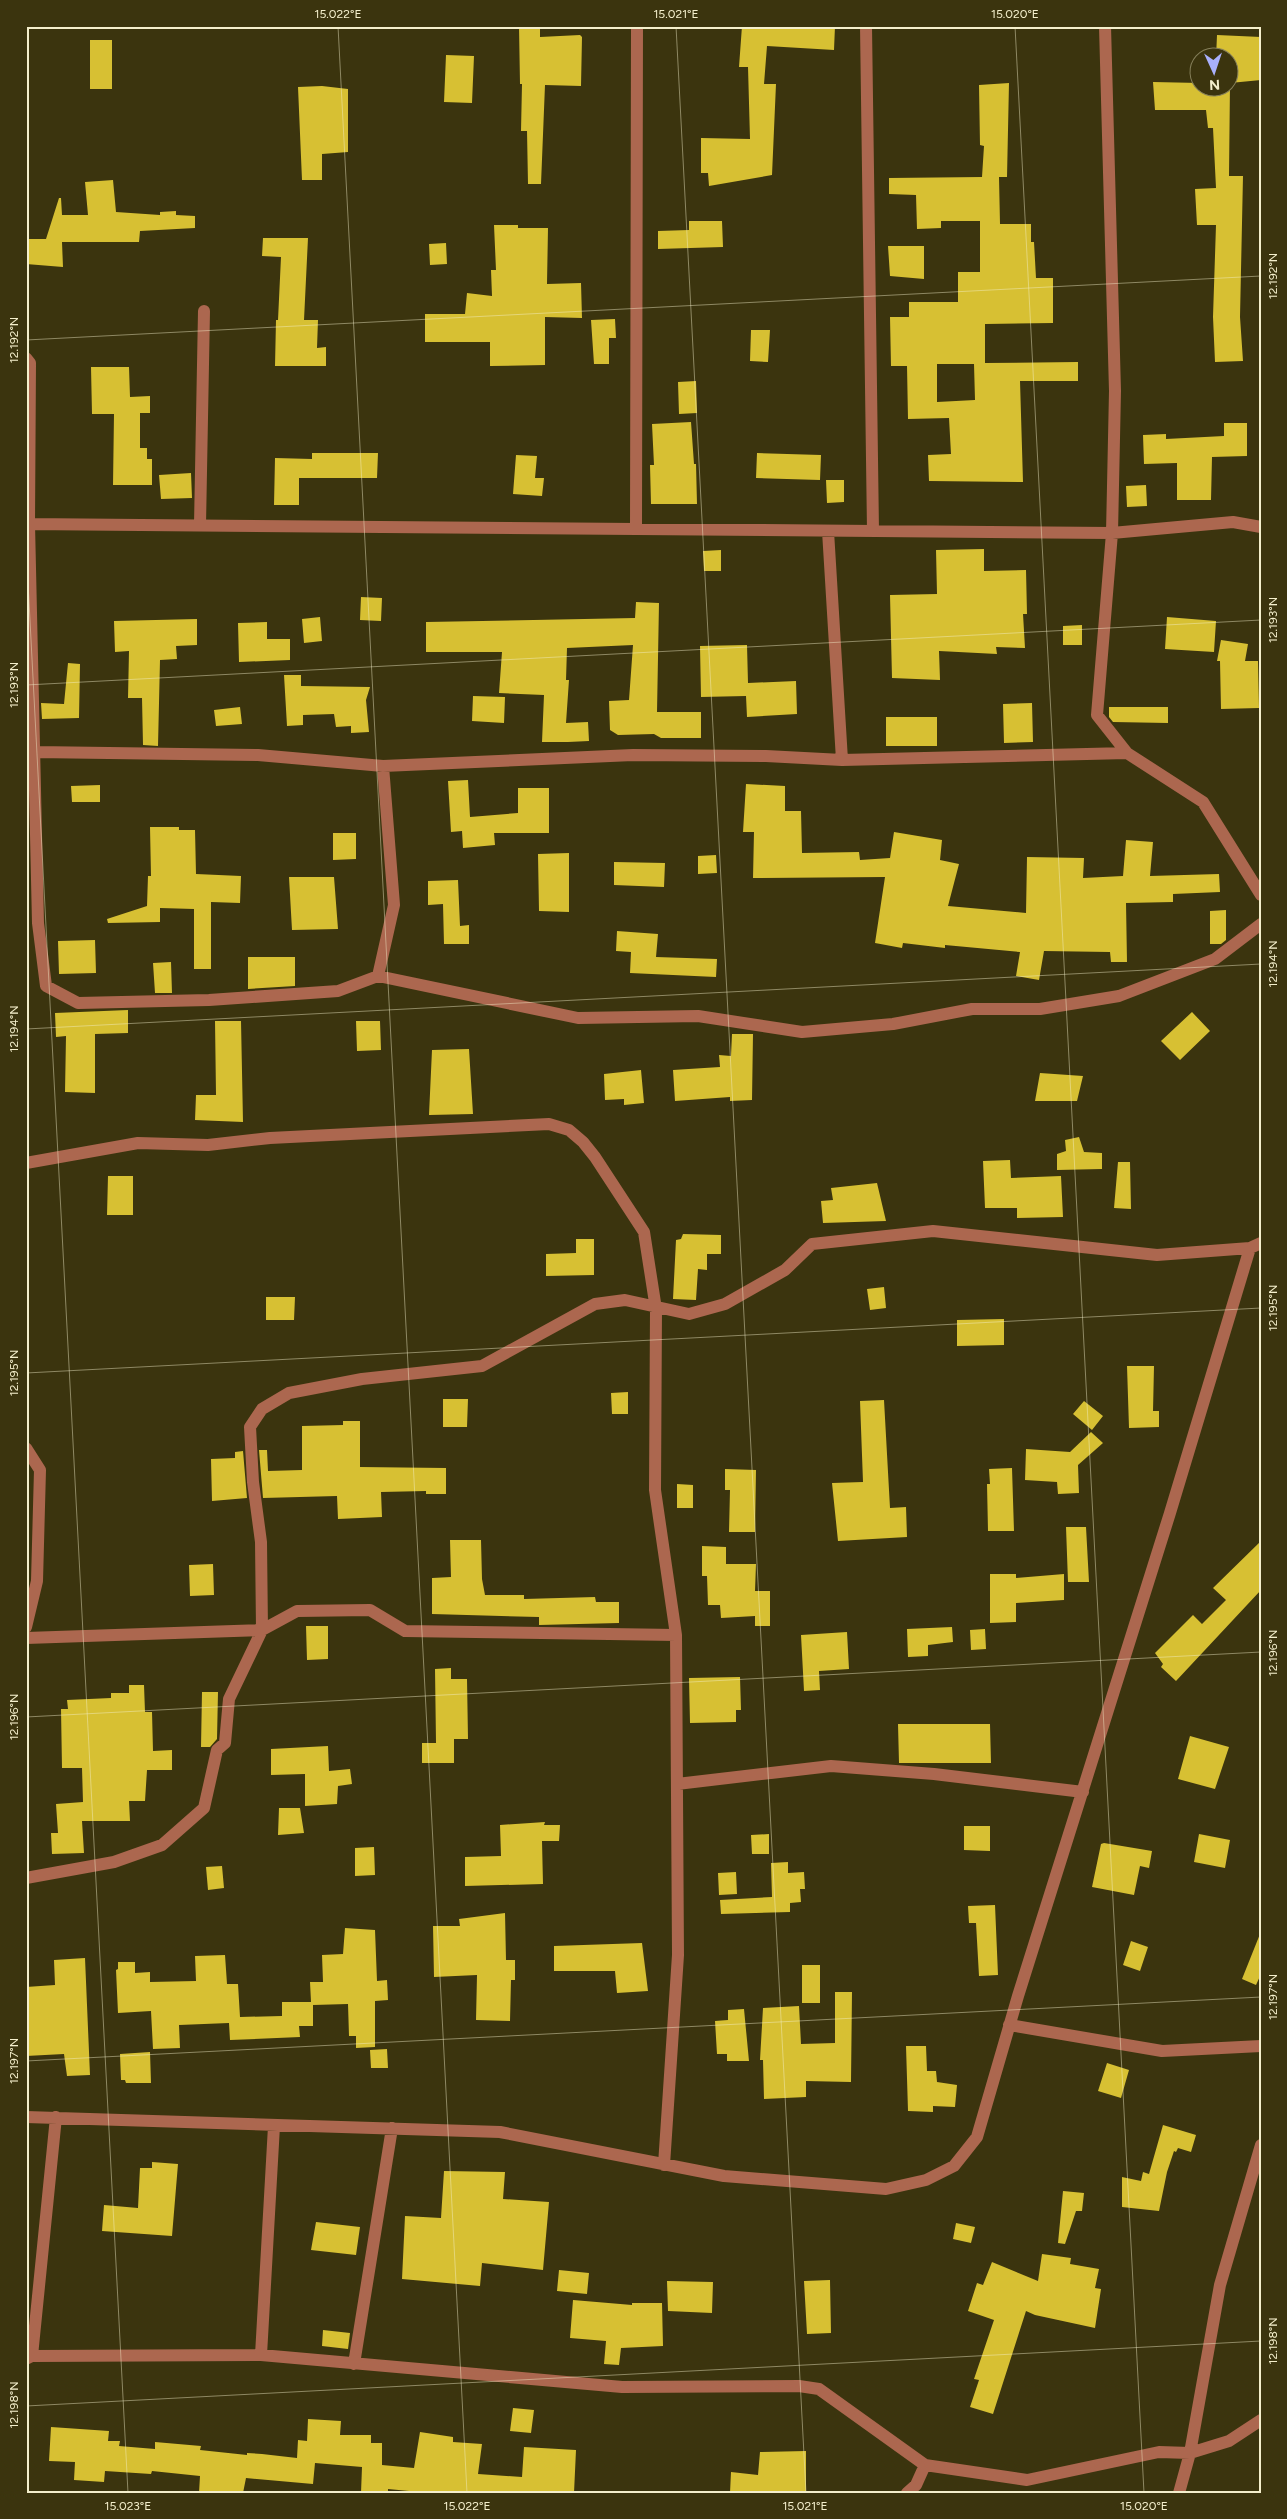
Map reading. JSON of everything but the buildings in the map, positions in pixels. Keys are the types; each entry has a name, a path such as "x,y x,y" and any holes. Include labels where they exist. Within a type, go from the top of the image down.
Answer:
{"street":[{"path":"636,529 637,26"},
{"path":"866,26 873,531"},
{"path":"1105,26 1115,391 1112,533 1097,714 1127,753 1203,802 1261,895"},
{"path":"200,526 204,312"},
{"path":"26,358 30,363 27,524 35,752 38,923 46,986 78,1003 209,1000 338,991 378,976 578,1018 698,1016 802,1032 894,1024 972,1009 1040,1009 1119,996 1215,959 1261,924"},
{"path":"27,524 1112,533 1233,522 1261,527"},
{"path":"828,531 842,760"},
{"path":"35,752 258,755 382,766 633,755 766,756 842,760 1127,753"},
{"path":"378,976 394,905 382,766"},
{"path":"26,1163 138,1143 208,1145 270,1138 549,1124 569,1130 589,1150 644,1232 656,1309 655,1490 676,1634 678,1955 664,2165"},
{"path":"26,1878 114,1862 162,1845 204,1808 218,1750 225,1743 229,1699 262,1630 261,1542 253,1482 250,1427 262,1409 289,1393 362,1379 482,1366 595,1304 624,1300 656,1309 689,1314 725,1304 786,1270 812,1244 933,1232 1158,1255 1255,1246 1009,2025 976,2137 954,2166 926,2180 886,2189 724,2176 500,2132 110,2121 56,2116 26,2117"},
{"path":"26,1448 40,1470 37,1581 26,1627"},
{"path":"26,1638 262,1630 297,1611 370,1610 405,1631 676,1634"},
{"path":"677,1784 831,1766 934,1774 1083,1792"},
{"path":"1009,2025 1162,2051 1261,2046"},
{"path":"56,2116 29,2357 261,2355 622,2387 799,2386 819,2389 925,2466 1027,2480 1159,2452 1190,2453 1229,2441 1261,2420"},
{"path":"261,2355 274,2126"},
{"path":"354,2364 392,2128"},
{"path":"1179,2493 1190,2453 1220,2285 1261,2145"},
{"path":"906,2493 916,2485 925,2466"}]}
